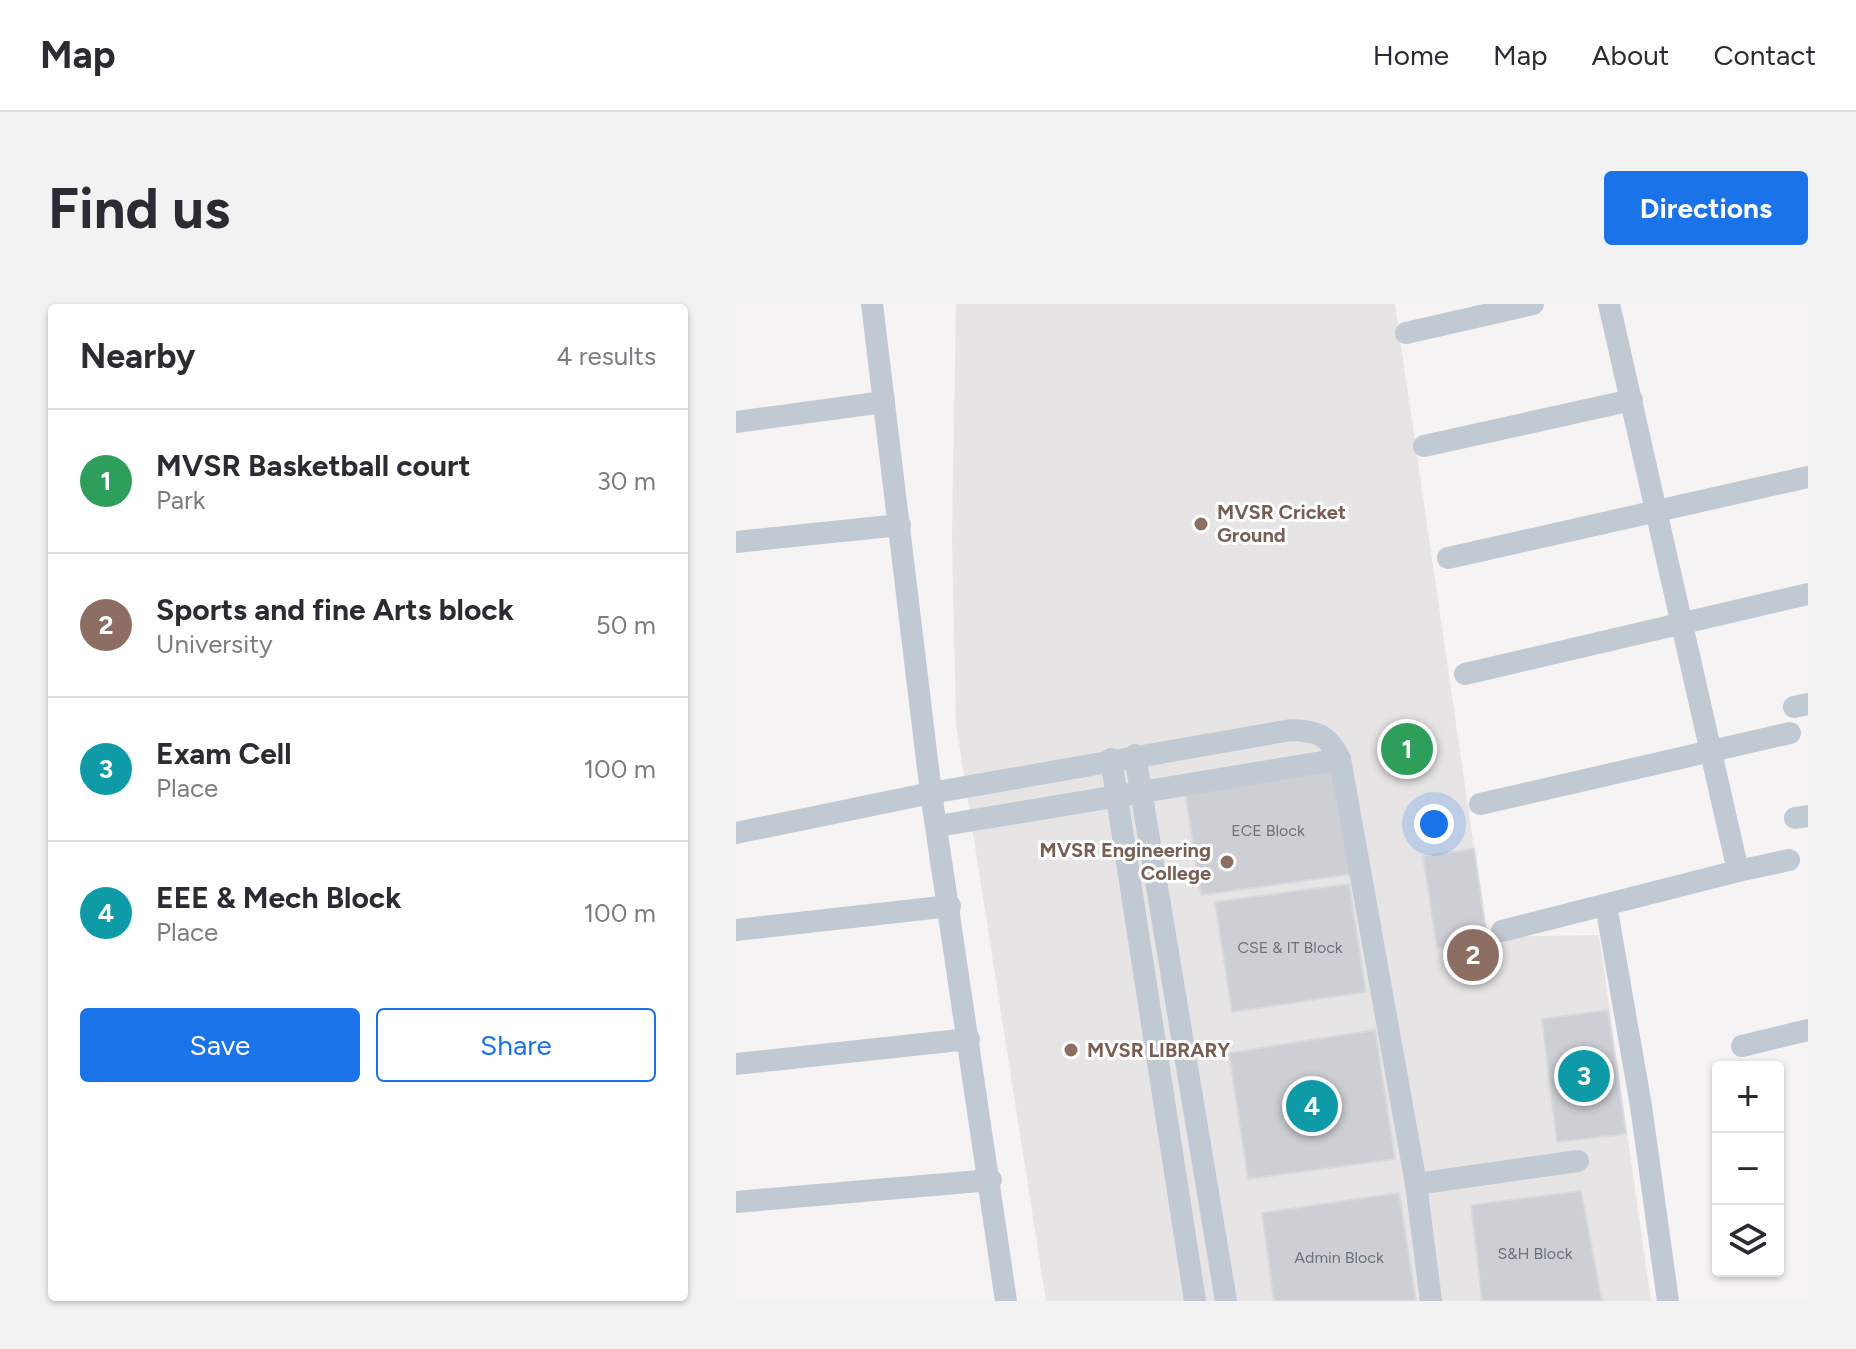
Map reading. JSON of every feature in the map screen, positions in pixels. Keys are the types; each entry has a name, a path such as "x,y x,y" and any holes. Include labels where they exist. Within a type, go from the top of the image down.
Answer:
{"street":[{"path":"872,304 931,793 991,1180 1006,1301"},
{"path":"1406,333 1533,304"},
{"path":"1609,304 1738,871"},
{"path":"1424,446 1632,400"},
{"path":"736,422 884,402"},
{"path":"1448,558 1808,477"},
{"path":"736,542 900,525"},
{"path":"1465,674 1808,594"},
{"path":"736,833 1111,759 1291,730 1315,731 1330,739 1340,759 1416,1184 1431,1301"},
{"path":"1480,804 1790,733"},
{"path":"1135,755 1226,1301"},
{"path":"1111,759 1195,1301"},
{"path":"938,826 1340,759"},
{"path":"1502,931 1789,860"},
{"path":"1606,905 1641,1106 1668,1301"},
{"path":"736,930 950,906"},
{"path":"1742,1046 1808,1030"},
{"path":"736,1064 969,1039"},
{"path":"1416,1184 1578,1161"},
{"path":"736,1202 991,1180"}],"shaded area":[{"name":"MVSR Engineering College","path":"956,304 1395,304 1487,937 1599,935 1651,1301 1046,1301 956,724 952,539"}],"building":[{"name":"ECE Block","path":"1335,760 1353,874 1201,895 1184,786"},
{"path":"1474,849 1487,938 1437,948 1423,856"},
{"name":"CSE & IT Block","path":"1349,884 1366,992 1232,1012 1215,902"},
{"path":"1608,1010 1626,1134 1557,1142 1542,1019"},
{"path":"1375,1030 1395,1159 1248,1179 1229,1053"},
{"path":"1581,1191 1602,1301 1482,1301 1471,1205"},
{"path":"1399,1193 1416,1301 1274,1301 1262,1213"}],"place":[{"name":"MVSR Cricket Ground","path":"1201,524"},
{"name":"MVSR Basketball court","path":"1407,749"},
{"name":"MVSR Engineering College","path":"1227,862"},
{"name":"Sports and fine Arts block","path":"1473,955"},
{"name":"MVSR LIBRARY","path":"1071,1050"},
{"name":"Exam Cell","path":"1584,1076"},
{"name":"EEE & Mech Block","path":"1312,1106"}]}
